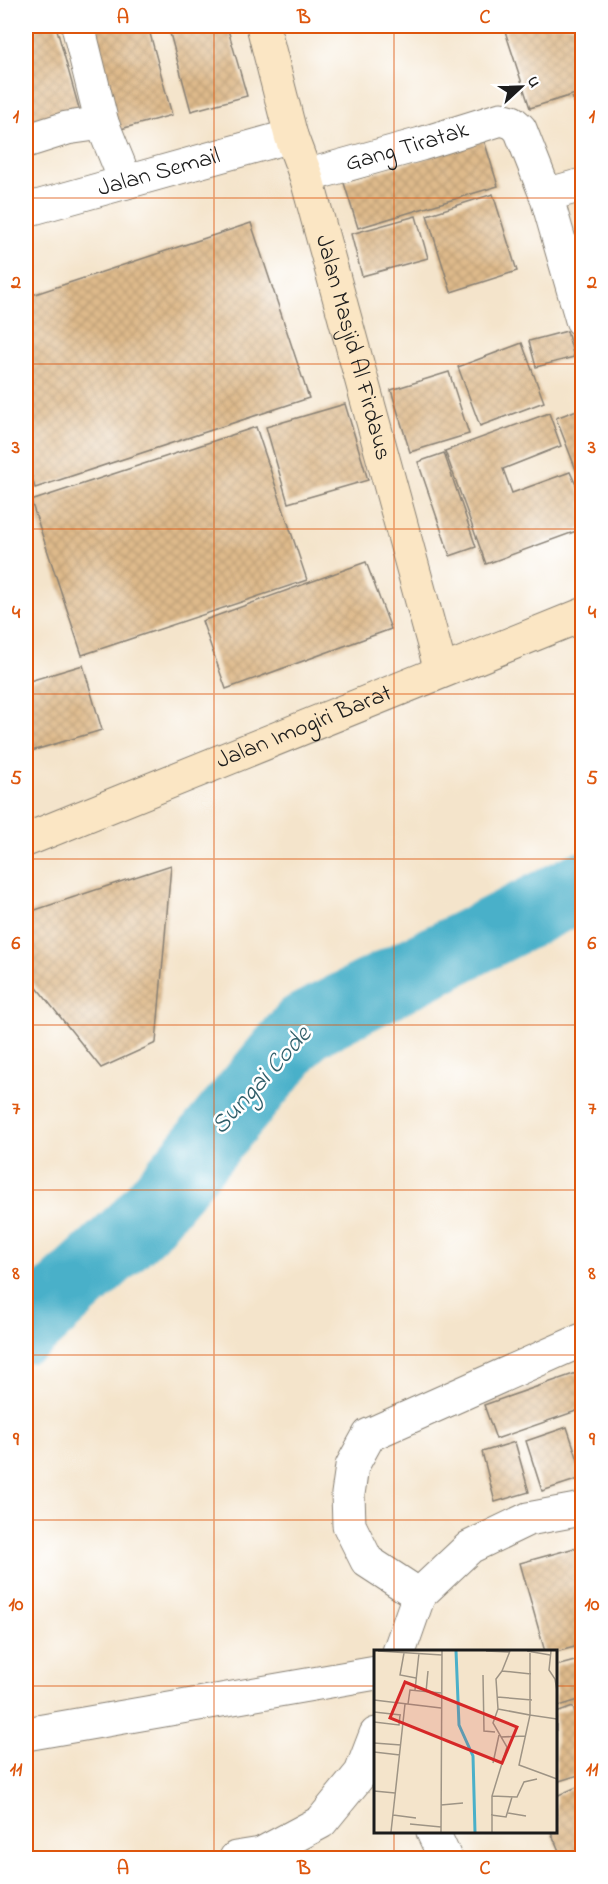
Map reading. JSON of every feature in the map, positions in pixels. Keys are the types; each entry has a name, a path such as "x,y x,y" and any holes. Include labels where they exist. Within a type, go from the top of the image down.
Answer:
{"street":[{"path":"78,26 102,123 126,182"},
{"name":"Jalan Masjid Al Firdaus","path":"263,26 291,136 306,176 441,670"},
{"name":"Gang Tiratak","path":"306,176 501,119 506,120 520,129 546,195 582,320"},
{"path":"26,141 67,128 102,123"},
{"name":"Jalan Semail","path":"26,210 291,136"},
{"path":"546,195 582,185"},
{"name":"Jalan Imogiri Barat","path":"26,840 441,670 582,615"},
{"path":"419,1595 367,1561 349,1525 348,1494 352,1467 369,1434 582,1340"},
{"path":"400,1650 419,1595 470,1547 528,1519 582,1509"},
{"path":"26,1734 374,1673"},
{"path":"237,1858 261,1854 321,1822 361,1773 374,1737"},
{"path":"433,1833 445,1858"}],"building":[{"path":"26,26 56,26 80,112 26,128"},
{"path":"89,26 148,26 172,115 117,130"},
{"path":"168,26 227,26 247,96 191,111"},
{"path":"522,26 582,26 582,92 530,108 505,31"},
{"path":"582,95 582,130 572,98"},
{"path":"484,140 498,186 358,228 344,183"},
{"path":"493,194 517,271 451,292 427,215"},
{"path":"416,216 428,258 362,276 351,234"},
{"path":"251,223 309,398 35,488 26,459 26,297"},
{"path":"567,331 574,357 536,367 529,341"},
{"path":"522,343 544,402 480,426 458,367"},
{"path":"449,372 469,434 410,452 391,390"},
{"path":"345,404 368,480 288,503 266,427"},
{"path":"582,408 582,479 580,480 556,418"},
{"path":"549,413 561,446 503,469 512,493 570,472 582,498 582,529 486,564 445,451"},
{"path":"256,427 307,580 82,655 31,501"},
{"path":"444,453 476,547 450,556 418,462"},
{"path":"366,562 391,629 226,689 202,621"},
{"path":"83,665 102,730 28,752 26,682"},
{"path":"171,865 156,1043 101,1068 26,974 26,913"},
{"path":"582,1371 582,1409 496,1439 484,1405"},
{"path":"567,1427 582,1478 542,1491 526,1441"},
{"path":"515,1442 529,1492 495,1502 482,1452"},
{"path":"582,1546 582,1645 557,1652 544,1650 520,1563"},
{"path":"582,1659 582,1699 557,1707 557,1666"},
{"path":"573,1707 582,1739 582,1774 557,1782 557,1713"},
{"path":"582,1785 582,1858 562,1858 551,1833 557,1833 557,1796"},
{"path":"329,1853 330,1858 303,1857"}],"waterway":[{"name":"Sungai Code","path":"26,1329 140,1224 304,1027 582,886"}]}
